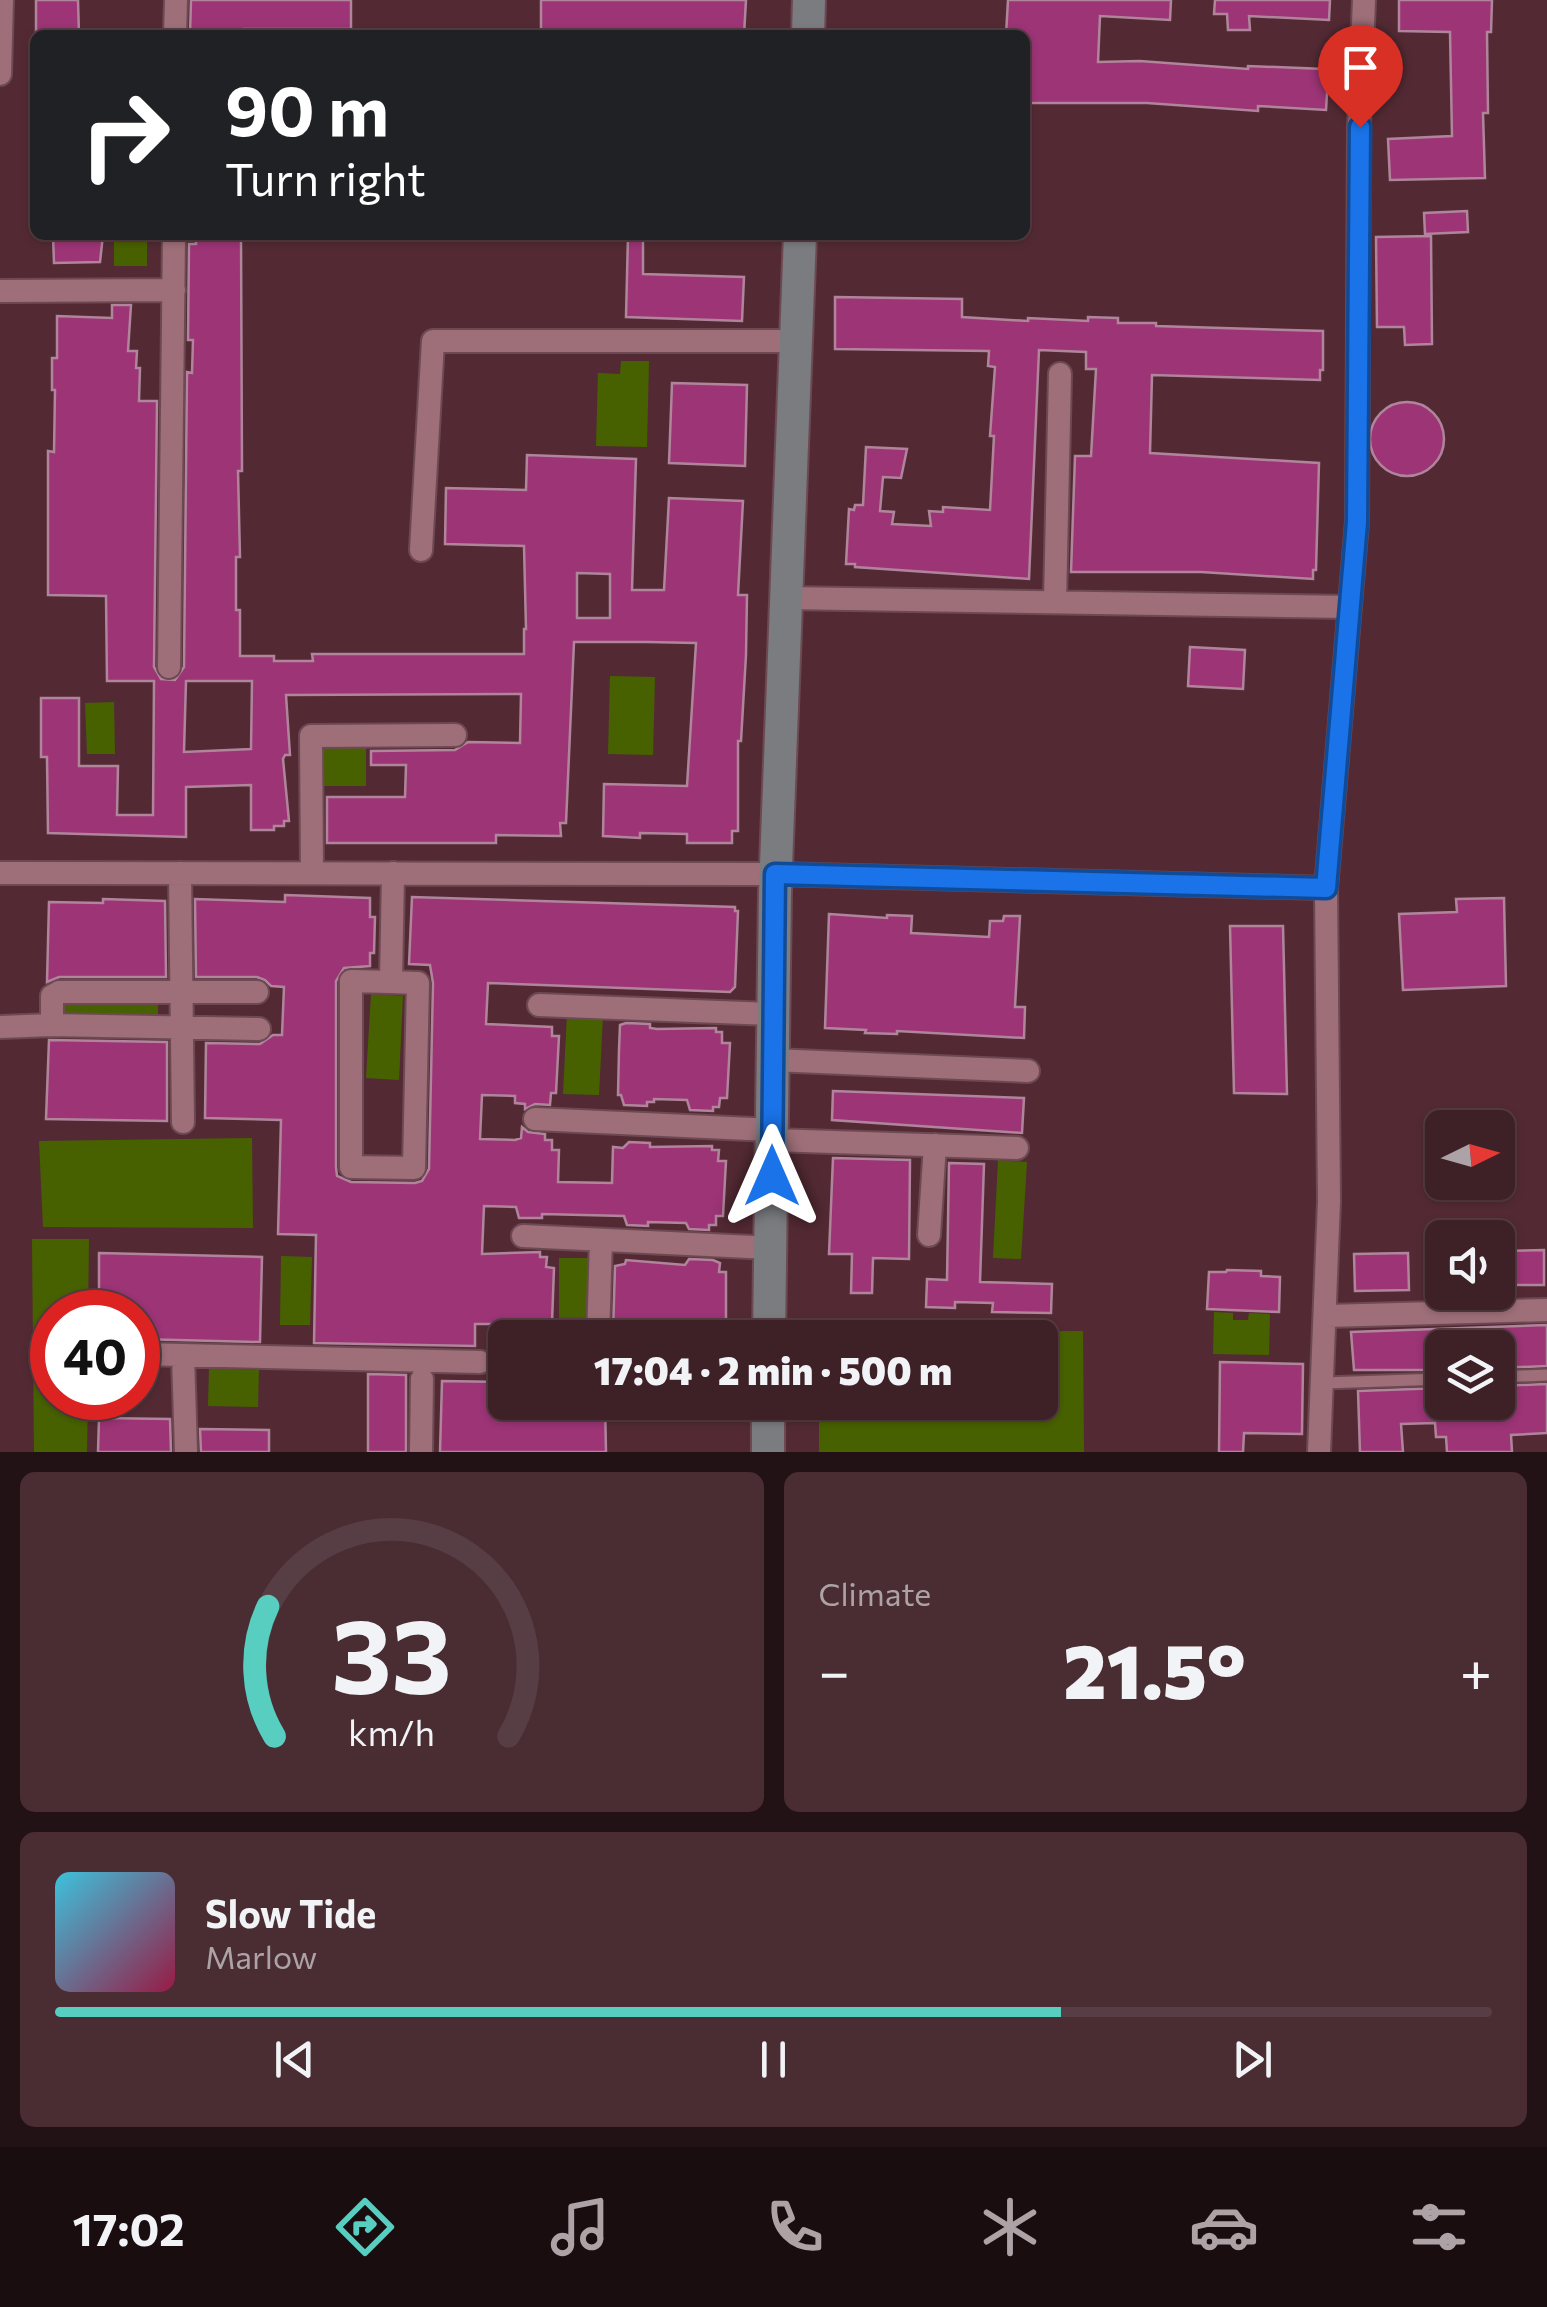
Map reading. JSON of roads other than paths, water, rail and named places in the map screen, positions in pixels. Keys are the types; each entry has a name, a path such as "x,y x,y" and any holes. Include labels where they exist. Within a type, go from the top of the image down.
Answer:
{"street":[{"path":"0,74 2,0"},
{"path":"175,30 176,0"},
{"path":"808,30 810,0"},
{"path":"1319,1452 1330,1201 1326,888 1357,522 1364,0"},
{"path":"169,667 174,240"},
{"path":"769,1320 775,874 800,240"},
{"path":"0,291 174,290"},
{"path":"421,550 433,341 796,341"},
{"path":"1055,602 1060,374"},
{"path":"786,598 1350,606"},
{"path":"312,873 310,736 455,735"},
{"path":"0,873 775,874 1326,888"},
{"path":"180,873 183,1122"},
{"path":"391,982 393,874"},
{"path":"351,981 391,982 418,983 414,1168 351,1167 351,981"},
{"path":"52,1025 52,996 59,992 257,992"},
{"path":"539,1005 773,1014"},
{"path":"0,1028 52,1025 260,1029"},
{"path":"773,1060 1028,1071"},
{"path":"535,1120 1017,1148"},
{"path":"929,1235 935,1145"},
{"path":"524,1236 772,1248"},
{"path":"598,1320 600,1240"},
{"path":"1327,1316 1547,1310"},
{"path":"160,1354 480,1362"},
{"path":"183,1355 186,1452"},
{"path":"420,1452 422,1379"},
{"path":"768,1420 768,1452"}],"lane":[{"path":"1515,1376 1547,1375"},
{"path":"1323,1384 1425,1380"}]}
